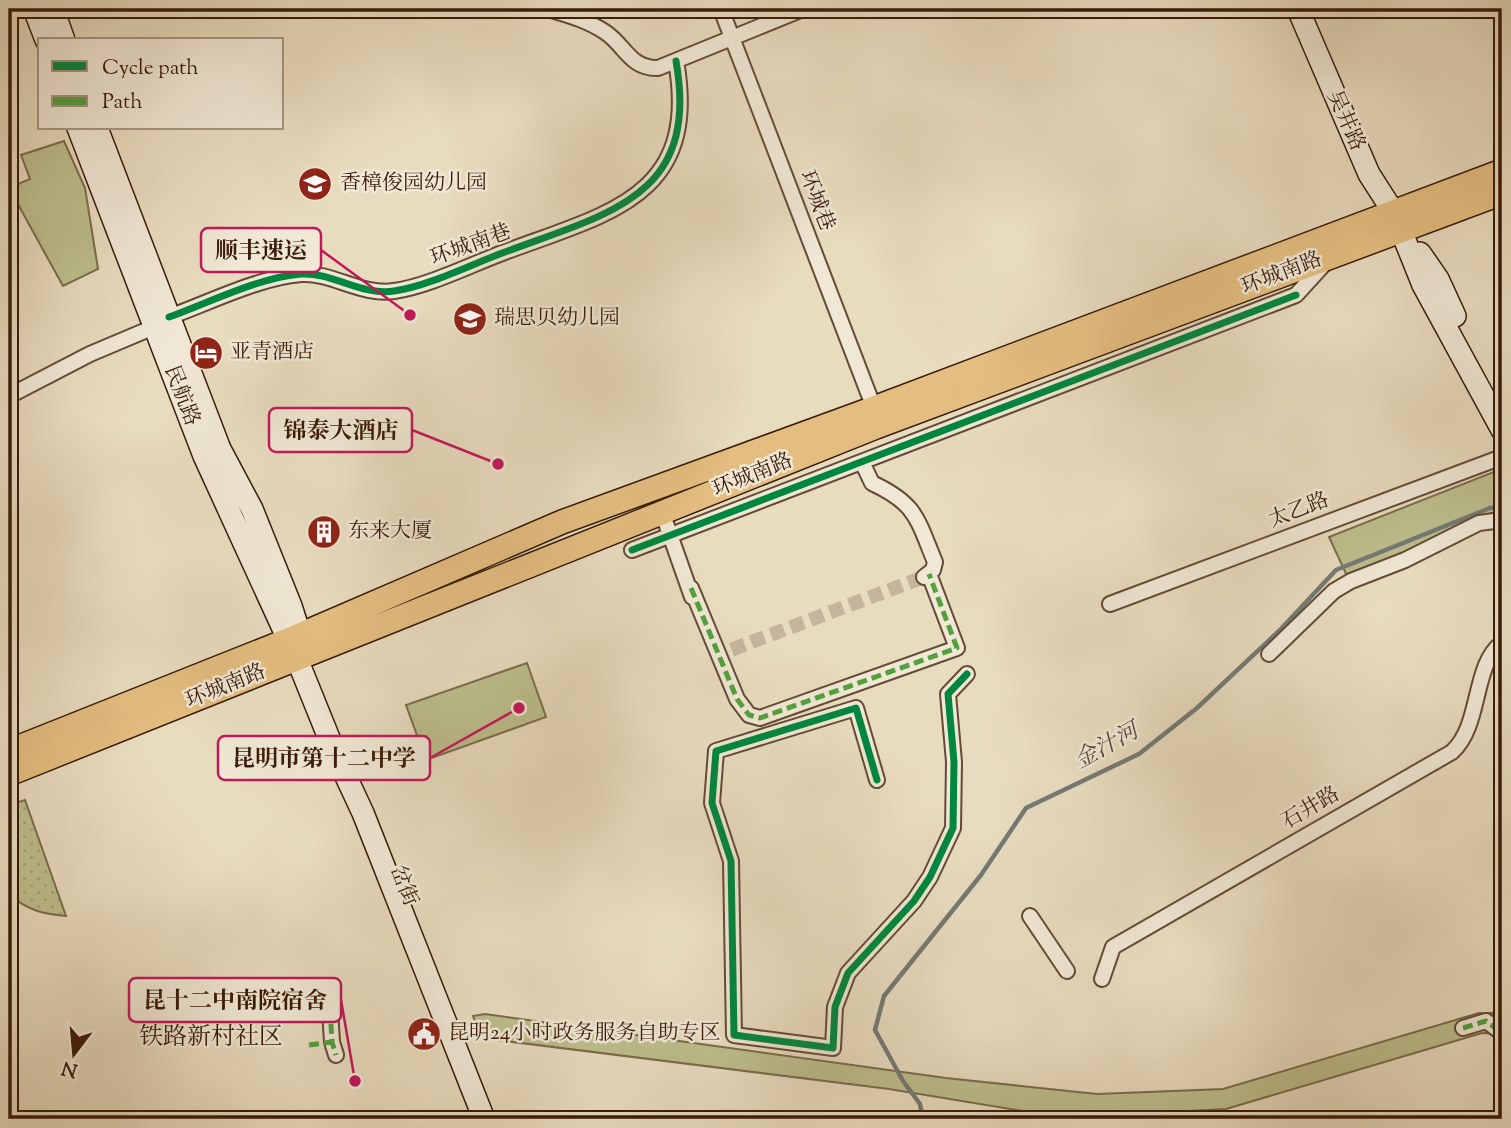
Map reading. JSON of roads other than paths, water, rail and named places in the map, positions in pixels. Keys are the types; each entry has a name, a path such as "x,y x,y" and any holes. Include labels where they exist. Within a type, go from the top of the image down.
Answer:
{"main road":[{"name":"环城南路","path":"9,751 662,512 876,427 1332,255 1502,171"},
{"name":"环城南路","path":"9,774 298,647 562,522 1398,221 1502,192"}],"street":[{"path":"34,9 45,38"},
{"path":"53,9 63,38"},
{"path":"548,9 582,19 608,34 636,64 658,68 803,9"},
{"name":"环城巷","path":"720,9 874,408"},
{"name":"吴井路","path":"1298,9 1369,174 1438,279 1502,402"},
{"name":"环城南巷","path":"9,396 90,354 162,322 260,284 301,274 313,274 358,289 394,292 570,228 621,205 648,187 665,167 675,145 681,105 676,61"},
{"name":"民航路","path":"79,130 220,449 252,509 298,647"},
{"name":"民航路","path":"98,130 162,322"},
{"name":"吴井路","path":"1398,221 1423,285 1502,430"},
{"path":"632,550 1296,295 1332,255"},
{"name":"太乙路","path":"1110,604 1502,457"},
{"path":"662,512 737,699 749,715 760,718 957,648 927,576 935,562 914,510 894,494 872,483 862,462"},
{"path":"1269,654 1334,591 1351,581 1405,560 1479,523 1502,520"},
{"path":"691,588 694,612 712,657"},
{"name":"石井路","path":"1102,979 1114,947 1452,752 1462,743 1490,659 1502,643"},
{"name":"岔街","path":"298,647 484,1119"},
{"name":"岔街","path":"298,647 372,809 495,1119"},
{"path":"877,780 856,708 716,751 712,803 731,861 734,1035 833,1048 835,1007 848,973 914,901 930,877 953,828 954,762 948,694 967,674"},
{"path":"1030,916 1067,971"},
{"path":"330,1009 332,1042 336,1055"},
{"path":"1463,1028 1486,1021 1502,1033"}],"waterway":[{"name":"金汁河","path":"923,1119 920,1104 903,1081 875,1030 884,996 981,875 1026,808 1139,754 1197,708 1280,630 1336,570 1490,508 1502,507"}],"tunnel":[{"path":"712,657 924,577"}],"place":[{"name":"香樟俊园幼儿园","path":"315,184"},
{"name":"顺丰速运","path":"410,315"},
{"name":"瑞思贝幼儿园","path":"470,319"},
{"name":"亚青酒店","path":"206,353"},
{"name":"锦泰大酒店","path":"498,464"},
{"name":"东来大厦","path":"324,532"},
{"name":"昆明市第十二中学","path":"519,708"},
{"name":"昆明24小时政务服务自助专区","path":"424,1034"},
{"name":"昆十二中南院宿舍","path":"355,1081"}],"district":[{"name":"铁路新村社区","path":"211,1038"}]}
